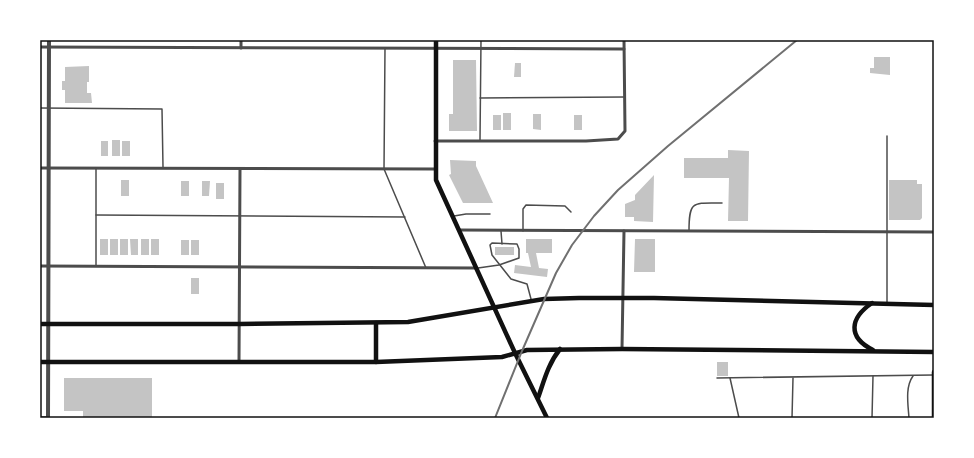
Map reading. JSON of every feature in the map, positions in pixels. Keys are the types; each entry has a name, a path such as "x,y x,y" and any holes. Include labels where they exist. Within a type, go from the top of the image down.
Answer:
{"main road":[{"path":"436,40 436,180 494,308 547,418"},
{"path":"40,324 376,323 422,320 544,299 579,298 654,298 934,305"},
{"path":"872,303 858,315 854,328 856,335 861,341 875,351"},
{"path":"376,323 376,362"},
{"path":"538,398 547,371 553,358 560,349"},
{"path":"40,362 376,362 502,357 528,350 560,349 934,352"},
{"path":"934,372 934,418"}],"street":[{"path":"48,417 49,40"},
{"path":"241,40 241,48"},
{"path":"435,141 586,141 618,139 625,131 624,40"},
{"path":"40,47 624,49"},
{"path":"40,168 436,169"},
{"path":"239,362 240,169"},
{"path":"459,230 934,232"},
{"path":"622,349 624,231"},
{"path":"40,266 477,268"}],"lane":[{"path":"480,141 481,40"},
{"path":"386,48 384,169 426,268"},
{"path":"480,98 625,96"},
{"path":"40,108 162,109 162,168"},
{"path":"887,136 887,304"},
{"path":"96,169 96,266"},
{"path":"689,231 689,218 691,209 694,205 698,203 722,203"},
{"path":"523,231 523,209 526,205 565,206 571,212"},
{"path":"452,216 466,214 490,214"},
{"path":"96,215 405,217"},
{"path":"501,230 502,244"},
{"path":"477,268 500,265 519,258 519,249 517,244 492,243 490,245 492,255 500,265 511,279 527,284 532,301"},
{"path":"717,378 873,376 934,377"},
{"path":"872,418 873,376"},
{"path":"908,418 908,386 913,376"},
{"path":"792,418 793,377"},
{"path":"730,378 739,418"},
{"path":"40,417 48,417"}],"building":[{"path":"874,57 890,57 890,75 870,73 870,68 874,68"},
{"path":"453,60 476,60 477,131 449,131 449,114 453,114"},
{"path":"515,63 521,63 521,77 514,77"},
{"path":"89,66 87,93 91,93 92,103 65,103 65,90 62,90 62,81 65,81 65,67"},
{"path":"503,113 511,113 511,130 503,130"},
{"path":"533,114 541,114 541,130 533,129"},
{"path":"493,115 501,115 501,130 493,130"},
{"path":"574,115 582,115 582,130 574,130"},
{"path":"112,140 120,140 120,156 112,156"},
{"path":"101,141 108,141 108,156 101,156"},
{"path":"122,141 130,141 130,156 122,156"},
{"path":"728,150 749,151 748,221 728,221 729,178 684,178 684,158 728,158"},
{"path":"450,160 476,161 476,166 493,203 463,203 449,175 451,174"},
{"path":"654,175 653,222 634,221 634,217 625,217 625,204 635,200 635,195"},
{"path":"121,180 129,180 129,196 121,196"},
{"path":"889,180 917,180 917,184 922,184 922,218 920,220 889,220"},
{"path":"181,181 189,181 189,196 181,196"},
{"path":"202,181 210,181 209,196 202,196"},
{"path":"216,183 224,183 224,199 216,199"},
{"path":"100,239 108,239 108,255 100,255"},
{"path":"110,239 118,239 118,255 110,255"},
{"path":"120,239 128,239 128,255 120,255"},
{"path":"130,239 138,239 138,255 131,255"},
{"path":"141,239 149,239 149,255 141,255"},
{"path":"151,239 159,239 159,255 151,255"},
{"path":"526,239 552,239 552,253 536,253 539,268 548,269 547,277 514,273 515,265 531,267 528,253 526,253"},
{"path":"635,239 655,239 655,272 634,272"},
{"path":"181,240 189,240 189,255 181,255"},
{"path":"191,240 199,240 199,255 191,255"},
{"path":"495,247 514,247 514,255 495,255"},
{"path":"191,278 199,278 199,294 191,294"},
{"path":"717,362 728,362 728,376 717,376"},
{"path":"64,378 152,378 152,418 83,418 83,411 64,411"}],"railway":[{"path":"495,418 556,273 572,245 594,216 618,190 668,146 797,40"}]}
